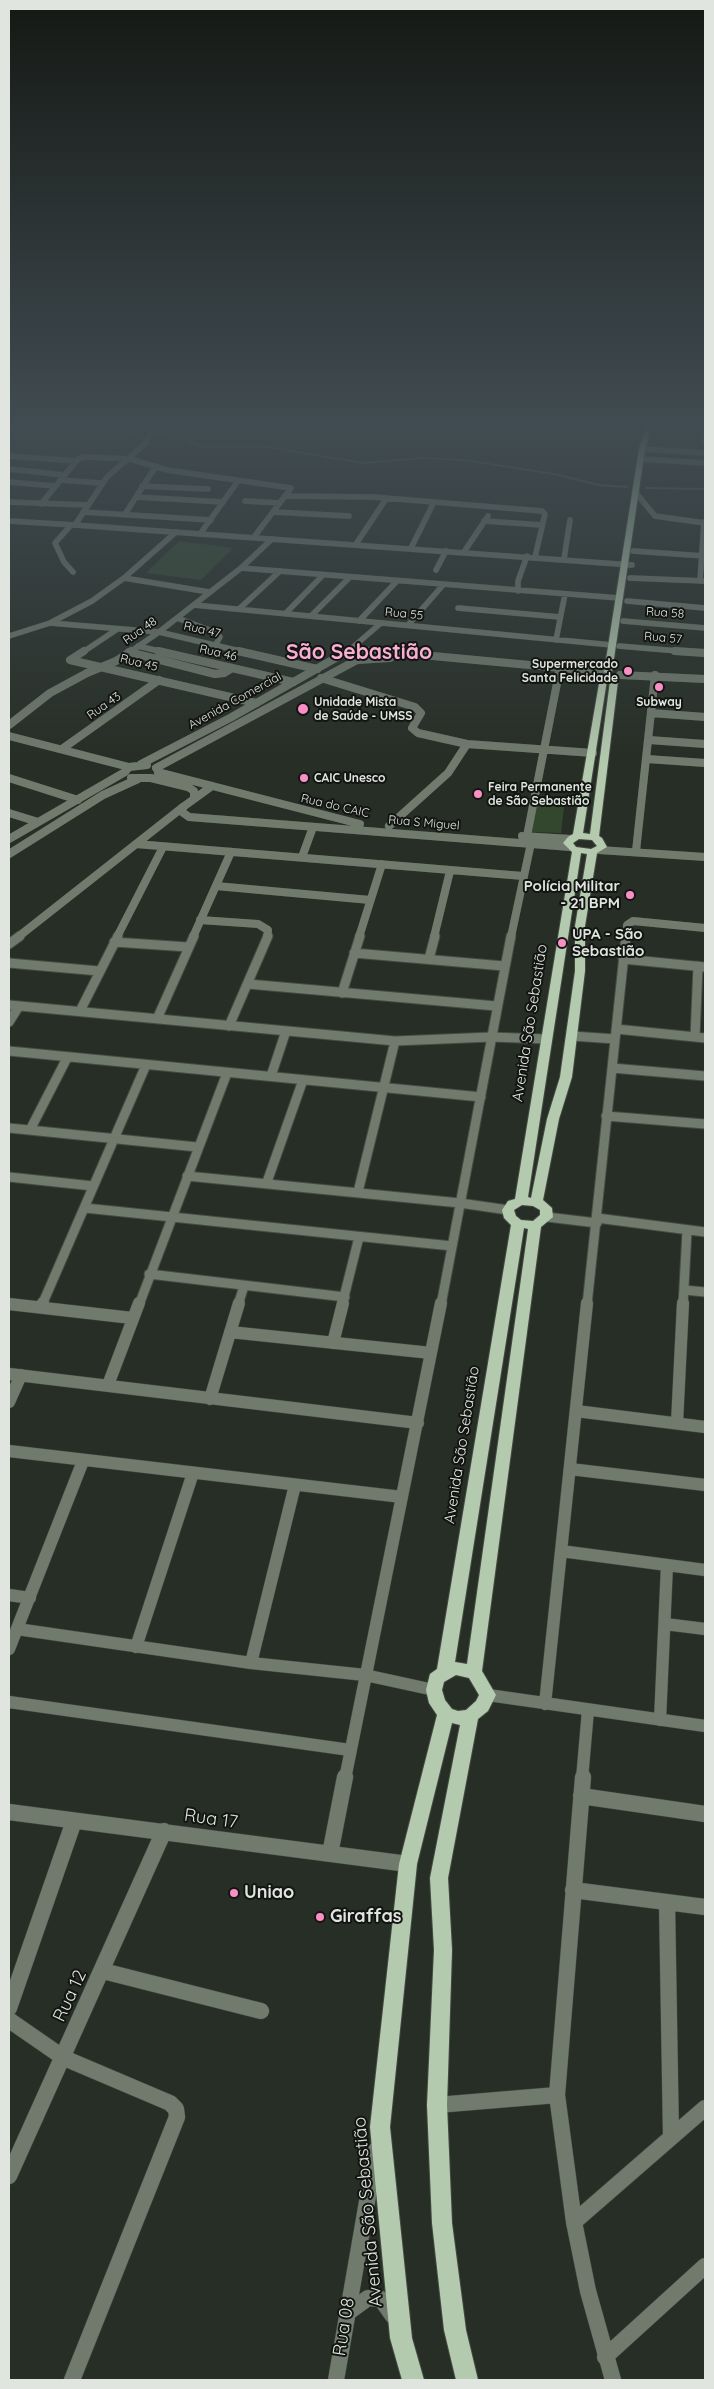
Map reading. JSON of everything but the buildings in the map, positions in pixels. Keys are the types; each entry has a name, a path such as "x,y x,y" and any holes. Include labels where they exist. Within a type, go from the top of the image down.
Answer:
{"main road":[{"name":"Avenida São Sebastião","path":"616,646 631,541"},
{"name":"Avenida São Sebastião","path":"521,1201 543,1075 574,843 592,753 623,621 623,600 630,578 628,564 634,541"},
{"name":"Avenida São Sebastião","path":"536,1202 554,1119 566,1077 572,1036 580,971 580,926 597,846 609,676"},
{"path":"574,843 597,846"},
{"path":"574,843 597,846"},
{"path":"557,970 570,968 580,971"},
{"path":"543,1075 551,1078 566,1077"},
{"path":"474,1672 456,1668 445,1672 436,1679 434,1690 437,1703 446,1714 458,1718 470,1716 482,1706 488,1694 474,1672 541,1222 546,1208 536,1202 521,1201 512,1204 508,1210 510,1218 518,1224 541,1222"},
{"name":"Avenida São Sebastião","path":"445,1672 518,1224"},
{"name":"Avenida São Sebastião","path":"413,2380 401,2338 380,2127 408,1864 446,1714"},
{"path":"467,2380 455,2330 442,2223 437,2105 443,1950 439,1878 470,1716"}],"street":[{"path":"57,541 56,543 64,562 73,572"},
{"path":"9,636 50,623 92,601 124,578 165,541"},
{"name":"Rua 48","path":"9,725 50,693 116,661 159,632 241,568 269,541"},
{"path":"314,541 628,564"},
{"path":"411,548 414,541"},
{"path":"464,552 471,541"},
{"path":"535,557 539,541"},
{"path":"564,559 567,541"},
{"path":"630,578 703,581 704,541"},
{"path":"436,570 446,551"},
{"path":"633,551 703,556"},
{"path":"518,591 518,581 527,556"},
{"path":"241,568 444,586 565,594 705,608"},
{"path":"239,609 280,571"},
{"path":"286,614 323,575"},
{"path":"311,616 350,577"},
{"path":"124,578 210,592"},
{"path":"359,621 397,582"},
{"path":"408,625 444,586"},
{"path":"556,640 565,594"},
{"name":"Rua 55","path":"194,605 616,646"},
{"path":"458,608 560,617"},
{"path":"177,618 215,632 220,637 216,644"},
{"name":"Rua 58","path":"623,621 705,628"},
{"name":"Rua 47","path":"50,623 116,630 159,632 317,669"},
{"path":"352,648 381,623"},
{"name":"Rua 45","path":"116,630 70,659 256,703"},
{"name":"Rua 46","path":"138,646 293,682"},
{"name":"Rua 57","path":"616,646 705,653"},
{"name":"Avenida Comercial","path":"127,770 230,718 352,648 372,654 559,673 609,676"},
{"path":"129,652 215,674 224,673 232,668"},
{"path":"346,653 358,660"},
{"name":"Avenida Comercial","path":"151,778 157,770 238,724 321,678 372,654 609,676"},
{"path":"116,661 116,669"},
{"path":"330,1854 364,1675 418,1423 481,1097 496,1006 523,876 543,749 559,673"},
{"path":"636,851 647,760 654,675"},
{"path":"609,676 654,675 705,679"},
{"path":"321,678 415,708 421,713 412,725 414,730 467,744 592,753"},
{"name":"Rua 43","path":"62,750 159,680"},
{"path":"273,694 280,697 279,702"},
{"path":"651,713 705,717"},
{"path":"230,718 230,722 238,724"},
{"path":"9,736 127,770"},
{"path":"649,740 705,744"},
{"path":"389,826 448,773 467,744"},
{"path":"647,760 705,764"},
{"name":"Rua do CAIC","path":"141,764 212,786 340,820 529,840"},
{"path":"127,770 128,777 138,779 151,778 188,788 194,792 194,798"},
{"path":"9,839 127,770"},
{"path":"9,778 78,800"},
{"path":"9,854 103,795 138,779"},
{"path":"9,944 165,820 212,786"},
{"path":"68,806 66,809 69,811 80,809"},
{"path":"183,807 182,812 189,817"},
{"path":"286,824 296,816 296,808"},
{"path":"9,813 38,822"},
{"path":"302,857 309,826 306,820 316,814"},
{"name":"Rua S Miguel","path":"165,820 189,817 574,843"},
{"path":"331,828 340,820"},
{"path":"136,844 523,876"},
{"path":"597,846 705,857"},
{"path":"80,1011 163,847"},
{"path":"157,1019 231,852"},
{"path":"342,993 382,864"},
{"path":"429,960 450,871"},
{"path":"216,886 370,900"},
{"path":"200,920 258,924 268,930 268,935 229,1026"},
{"path":"545,1704 597,1221 606,1116 628,925 630,922 705,928"},
{"path":"114,942 188,947"},
{"path":"354,953 504,966"},
{"path":"623,959 702,966 701,994 695,1037"},
{"path":"9,962 99,971"},
{"path":"248,984 496,1006"},
{"path":"9,1005 396,1041 491,1037 547,1039"},
{"path":"9,1022 19,1006"},
{"path":"271,1076 286,1031"},
{"path":"572,1036 615,1034 705,1038"},
{"path":"358,1192 396,1041"},
{"path":"9,1051 481,1097"},
{"path":"30,1130 67,1058"},
{"path":"41,1307 146,1065"},
{"path":"612,1068 705,1076"},
{"path":"108,1385 197,1147 227,1073"},
{"path":"267,1182 303,1080"},
{"path":"606,1116 705,1124"},
{"path":"9,1128 197,1147"},
{"path":"187,1176 267,1182 460,1202 508,1210"},
{"path":"9,1177 93,1186"},
{"path":"85,1208 452,1246"},
{"path":"541,1222 597,1221 705,1232"},
{"path":"677,1423 686,1231"},
{"path":"333,1343 359,1237"},
{"path":"149,1274 345,1297"},
{"path":"210,1399 244,1286"},
{"path":"684,1290 705,1292"},
{"path":"9,1304 132,1318"},
{"path":"230,1332 431,1353"},
{"path":"9,1402 15,1374 418,1423"},
{"path":"576,1411 705,1426"},
{"path":"9,1451 402,1497"},
{"path":"9,1649 83,1461"},
{"path":"570,1469 705,1485"},
{"path":"136,1647 193,1473"},
{"path":"251,1663 295,1485"},
{"path":"561,1551 705,1570"},
{"path":"660,1720 667,1564"},
{"path":"9,1595 30,1598"},
{"path":"665,1624 705,1629"},
{"path":"17,1628 251,1663 364,1675 434,1690"},
{"path":"488,1694 545,1704 705,1726"},
{"path":"9,1702 350,1750"},
{"path":"588,1710 556,2094 574,2222 605,2357 613,2380"},
{"path":"581,1796 705,1814"},
{"name":"Rua 17","path":"9,1812 74,1822 164,1831 408,1864"},
{"path":"9,2008 74,1822"},
{"name":"Rua 12","path":"9,2176 64,2058 164,1831"},
{"path":"574,1890 705,1907"},
{"path":"667,1902 671,2136"},
{"path":"103,1971 261,2011"},
{"path":"9,2020 64,2058 170,2103 176,2109 177,2117 72,2380"},
{"path":"437,2105 556,2094"},
{"path":"574,2222 705,2108"},
{"name":"Rua 08","path":"336,2380 380,2127"},
{"path":"605,2357 705,2266"},
{"path":"346,2314 368,2298 380,2299 392,2311 401,2338"}],"green space":[{"path":"178,541 233,548 201,580 146,573"},
{"path":"537,797 565,799 561,833 532,832"}],"place":[{"name":"Supermercado Santa Felicidade","path":"628,671"},
{"name":"Subway","path":"659,687"},
{"name":"Unidade Mista de Saúde - UMSS","path":"303,709"},
{"name":"CAIC Unesco","path":"304,778"},
{"name":"Feira Permanente de São Sebastião","path":"478,794"},
{"name":"Polícia Militar - 21 BPM","path":"630,895"},
{"name":"UPA - São Sebastião","path":"562,943"},
{"name":"Uniao","path":"234,1893"},
{"name":"Giraffas","path":"320,1917"}],"district":[{"name":"São Sebastião","path":"359,653"}]}
